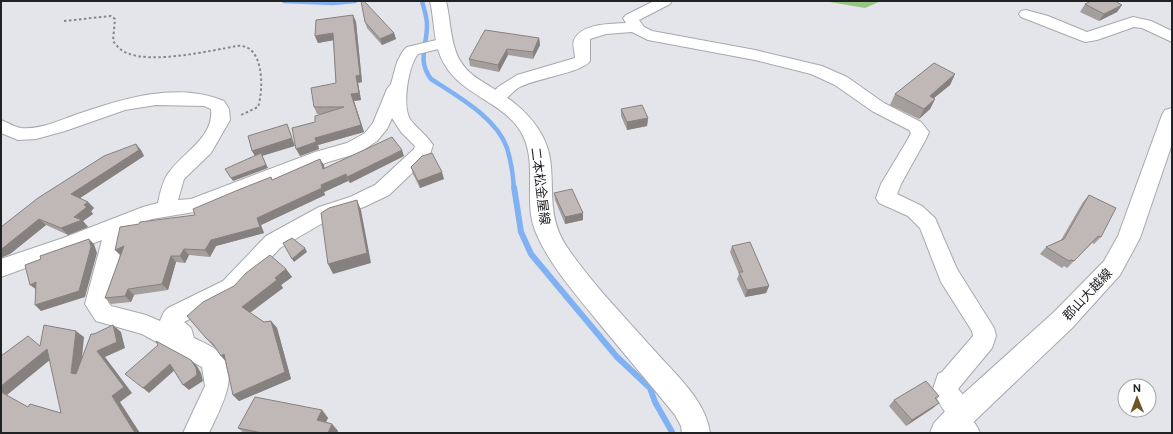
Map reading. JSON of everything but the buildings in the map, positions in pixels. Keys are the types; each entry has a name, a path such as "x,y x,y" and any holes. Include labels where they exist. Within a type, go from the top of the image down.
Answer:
{"main road":[{"name":"二本松金屋線","path":"438,1 447,56 461,75 516,112 534,136 540,166 540,196 546,232 575,277 685,406 695,423 696,433"},
{"name":"郡山大越線","path":"956,425 1063,320 1112,268 1130,238 1172,115"}],"street":[{"path":"665,1 631,18 641,32 755,55 816,70 841,81 878,107 918,129 920,132 917,139 891,184 886,198 918,212 928,222 944,266 984,332 984,341 951,380 947,382 945,389 949,397 956,425"},
{"path":"1026,14 1043,19 1085,37 1092,37 1133,22 1146,24 1172,37"},
{"path":"496,99 504,89 514,82 536,74 577,64 582,60 583,53 581,44 583,37 586,34 592,31 636,26"},
{"path":"182,344 183,335 171,325 172,319 176,314 231,287 260,254 278,239 326,212 357,202 382,190 423,152 424,145 400,118 398,109 403,66 408,54 416,49 444,43"},
{"path":"1,268 70,244 150,212 186,208 277,173 358,146 370,137 381,125 395,89 401,84"},
{"path":"1,126 18,134 36,134 136,101 193,98 213,102 220,108 221,120 200,154 176,176 170,192 167,209"},
{"path":"112,226 112,237 106,269 97,300 98,308 104,314 134,321 168,335 210,358 215,366 217,377 214,394 196,433"}],"path":[{"path":"64,21 111,16 115,19 113,41 121,51 129,54 162,55 198,52 247,45 253,47 256,53 261,80 259,105 254,110 237,117 221,120"}],"green space":[{"path":"824,1 881,1 865,8"}],"waterway":[{"path":"284,1 333,3 355,1"},
{"path":"422,1 427,22 424,66 431,79 464,100 495,127 507,148 512,168 514,188"},
{"path":"514,187 521,232 531,254 617,357 650,388 655,402 672,432"}]}
